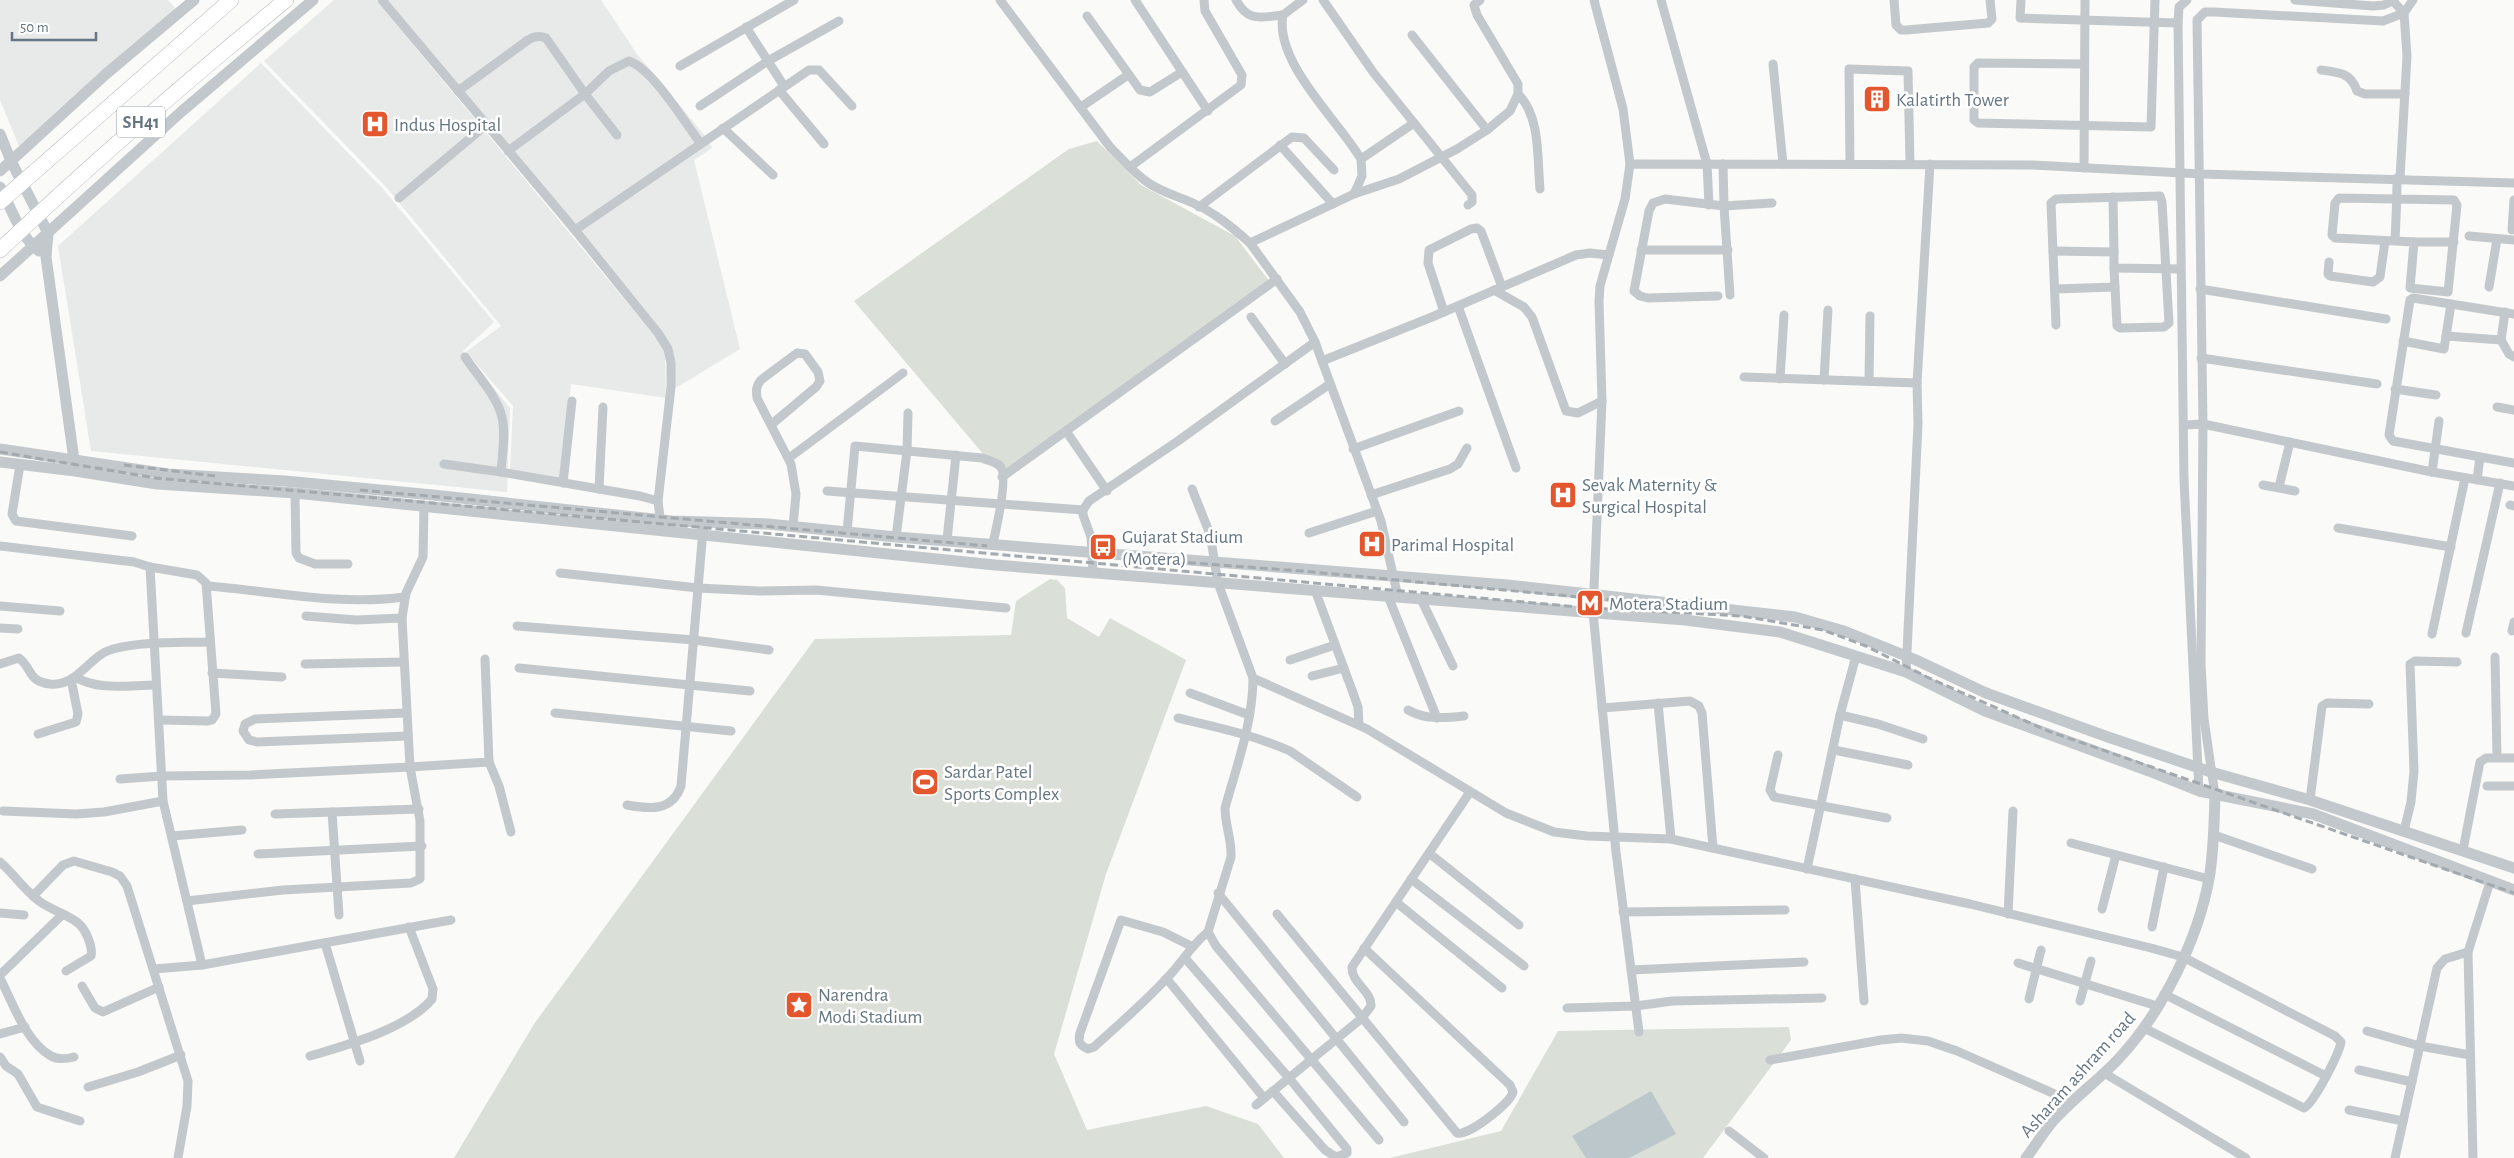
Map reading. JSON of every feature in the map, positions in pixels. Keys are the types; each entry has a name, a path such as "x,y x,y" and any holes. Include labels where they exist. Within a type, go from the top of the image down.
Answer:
{"main road":[{"name":"SH41","path":"2,195 21,181 231,0"},
{"name":"SH41","path":"0,250 70,184 286,0"}],"street":[{"path":"0,171 106,74 194,0"},
{"path":"0,276 181,112 313,0"},
{"path":"382,0 575,230 658,333 668,349 671,363 671,387 658,501 661,525"},
{"path":"680,66 794,0"},
{"path":"1135,0 1208,111"},
{"path":"1130,167 1238,90 1243,81 1242,75 1205,11 1204,0"},
{"path":"1236,0 1242,10 1252,18 1283,15 1303,0"},
{"path":"1323,0 1352,44 1472,195 1472,202 1468,205"},
{"path":"1250,243 1354,194 1399,179 1487,130 1510,110 1518,94 1518,84 1474,8 1474,5 1480,0"},
{"path":"1594,0 1623,109 1630,164 1625,198 1600,286 1602,401 1593,612 1623,912 1639,1032"},
{"path":"1661,0 1708,164 1709,205"},
{"path":"1894,0 1896,25 1901,30 1988,23 1992,19 1990,0"},
{"path":"2021,0 2020,18 2178,23"},
{"path":"2084,168 2085,0"},
{"path":"2084,64 1978,63 1974,67 1974,120 1978,123 2151,127 2155,0"},
{"path":"2187,0 2179,7 2178,23 2180,269 2185,424 2184,480 2199,792 2214,816"},
{"path":"2295,0 2374,6 2393,1 2404,14 2407,56 2395,241"},
{"path":"2215,795 2204,719 2201,664 2203,424 2200,288 2201,174 2196,26 2201,14 2214,12 2372,22 2395,19 2404,14 2413,0"},
{"path":"1002,1 1110,147 1147,182 1168,194 1199,207 1231,226 1250,243 1300,312 1315,342 1377,512 1389,549 1394,577 1393,596 1437,718"},
{"path":"1283,15 1282,38 1292,62 1361,159 1362,176 1354,194"},
{"path":"1087,16 1140,90 1146,93 1150,92 1182,72"},
{"path":"700,106 768,62 839,21"},
{"path":"746,27 768,62 781,88 824,144"},
{"path":"1412,35 1487,130"},
{"path":"458,91 534,36 541,36 546,38 585,94 618,135"},
{"path":"508,150 585,94 609,71 629,61 637,64 650,75 701,144"},
{"path":"1773,64 1783,164"},
{"path":"1850,164 1849,69 1908,71 1910,164"},
{"path":"575,230 809,70 819,70 852,106"},
{"path":"2321,70 2348,75 2354,81 2357,91 2365,94 2405,94"},
{"path":"1081,107 1128,75"},
{"path":"1518,94 1526,102 1534,119 1540,189"},
{"path":"1361,159 1414,123"},
{"path":"399,198 486,125"},
{"path":"723,128 773,175"},
{"path":"0,134 11,161 40,214 48,233 46,257 75,466"},
{"path":"1199,207 1292,136 1304,138 1334,170"},
{"path":"1280,145 1333,204"},
{"path":"1630,164 1930,164 2514,183"},
{"path":"1723,164 1730,295"},
{"path":"1906,672 1918,424 1917,382 1930,164"},
{"path":"2,195 32,247 46,257"},
{"path":"2056,326 2051,203 2056,199 2113,197 2160,196 2162,202 2168,323 2164,327 2120,328 2118,326 2114,268 2113,197"},
{"path":"2414,242 2409,286 2445,293 2450,288 2454,242 2456,201 2339,198 2336,200 2333,237 2385,241 2454,242"},
{"path":"1718,296 1640,296 1634,291 1649,211 1653,203 1665,199 1724,206 1772,203"},
{"path":"2512,230 2514,200"},
{"path":"1444,312 1428,263 1429,250 1471,229 1477,228 1481,231 1498,289 1524,307 1532,317 1566,411 1578,412 1602,401"},
{"path":"2469,236 2514,240"},
{"path":"2489,287 2497,239"},
{"path":"2329,262 2328,274 2330,276 2373,282 2380,276 2385,241"},
{"path":"1641,250 1728,250"},
{"path":"2053,251 2114,252"},
{"path":"1322,361 1444,312 1576,255 1590,253 1609,255"},
{"path":"2114,268 2180,269"},
{"path":"1002,477 1277,279"},
{"path":"2054,289 2115,287"},
{"path":"2200,288 2386,319"},
{"path":"2514,357 2509,354 2501,340 2510,313 2413,298 2410,300 2402,341 2390,438 2393,441 2514,463"},
{"path":"2402,341 2444,349 2451,304"},
{"path":"1458,306 1516,468"},
{"path":"1824,380 1828,310"},
{"path":"1780,379 1784,315"},
{"path":"1869,381 1870,316"},
{"path":"1251,318 1285,364"},
{"path":"2446,336 2501,340"},
{"path":"1093,573 1093,552 1083,510 1089,501 1107,491 1315,342"},
{"path":"772,424 816,387 820,381 818,372 805,354 797,354 756,385 757,398 789,458 795,488 793,526"},
{"path":"465,357 497,405 502,418 504,431 501,472"},
{"path":"2201,358 2377,384"},
{"path":"789,458 903,374"},
{"path":"1744,378 1917,382"},
{"path":"1275,421 1330,384"},
{"path":"2395,389 2436,395"},
{"path":"563,483 572,401"},
{"path":"600,489 603,407"},
{"path":"2497,407 2514,410"},
{"path":"1354,449 1459,411"},
{"path":"896,537 907,451 908,413"},
{"path":"2432,472 2439,421"},
{"path":"2185,424 2203,424 2432,472 2514,486"},
{"path":"1066,431 1107,491"},
{"path":"2279,488 2290,442"},
{"path":"847,532 855,446 982,458 999,465 1002,470 1003,486 993,543"},
{"path":"1371,495 1450,469 1458,464 1467,448"},
{"path":"0,449 156,484 296,493 424,506 661,525 1093,573 1593,612 1727,624 1780,632 1906,672 1985,711 2149,770 2199,792 2313,814 2514,890"},
{"path":"948,540 956,455"},
{"path":"2476,480 2480,457"},
{"path":"0,462 20,465 75,466 285,481 413,493 661,525"},
{"path":"444,464 600,489 658,501"},
{"path":"20,465 12,514 16,521 132,536"},
{"path":"2432,634 2465,478"},
{"path":"2466,633 2500,483"},
{"path":"2264,485 2295,491"},
{"path":"1192,489 1210,534 1218,583 1253,678 1253,697 1225,808 1232,846 1231,857 1218,893 1208,932 1167,979 1094,1047 1088,1049 1080,1045 1080,1033 1121,920 1163,932 1193,947"},
{"path":"827,491 1083,510"},
{"path":"296,493 296,553 299,558 315,564 348,564"},
{"path":"187,901 283,890 417,882 422,874 419,809 410,767 402,618 404,597 423,557 424,506"},
{"path":"1309,533 1377,512"},
{"path":"704,529 793,526 896,537 993,543 1594,594 1794,617 1844,630 1907,656 1986,693 2198,768 2310,800 2514,868"},
{"path":"2338,528 2451,547"},
{"path":"627,805 660,808 670,803 679,793 704,529"},
{"path":"0,546 134,562 203,578 207,586 209,642 216,714 212,720 159,720"},
{"path":"150,567 163,801 202,965"},
{"path":"560,573 698,588 759,591 816,590 1006,608"},
{"path":"207,586 267,591 341,601 404,597"},
{"path":"1315,590 1358,707 1359,725"},
{"path":"1421,599 1453,666"},
{"path":"0,606 60,611"},
{"path":"306,616 356,620 402,618"},
{"path":"516,626 694,640 769,650"},
{"path":"0,628 18,629"},
{"path":"0,664 19,658 32,678 37,681 58,684 73,678 112,649 154,644 209,642"},
{"path":"1290,660 1335,645"},
{"path":"1807,869 1840,716 1856,656"},
{"path":"2495,657 2497,757"},
{"path":"485,659 489,762 500,786 511,832"},
{"path":"2404,831 2411,802 2414,771 2410,664 2414,661 2457,662"},
{"path":"305,664 403,662"},
{"path":"519,668 750,691"},
{"path":"1312,676 1344,668"},
{"path":"212,673 282,677"},
{"path":"73,678 98,686 156,685"},
{"path":"38,734 76,722 78,714 73,678"},
{"path":"1253,678 1359,725 1506,813 1554,832 1671,838 2008,914 2183,957 2338,1038 2340,1046 2310,1104 2304,1108 2298,1108 2144,1028"},
{"path":"1190,693 1249,715"},
{"path":"1602,708 1690,701 1699,706 1702,714 1713,848"},
{"path":"1658,703 1671,838"},
{"path":"2310,800 2322,706 2327,703 2369,704"},
{"path":"1408,710 1416,714 1437,718 1464,716"},
{"path":"554,713 731,731"},
{"path":"406,714 255,719 245,724 243,731 249,740 257,742 408,736"},
{"path":"1840,716 1878,724 1923,739"},
{"path":"1178,718 1245,734 1290,751 1357,797"},
{"path":"1834,750 1908,765"},
{"path":"1778,755 1770,790 1772,796 1887,818"},
{"path":"2463,850 2479,765 2486,758 2514,758"},
{"path":"120,779 489,762"},
{"path":"2487,786 2514,786"},
{"path":"1256,1105 1362,1018 1371,1006 1371,1002 1351,971 1352,967 1470,792"},
{"name":"Asharam ashram road","path":"2026,1158 2053,1121 2104,1073 2144,1028 2164,994 2183,957 2201,911 2209,879 2214,835 2215,795"},
{"path":"3,811 76,814 104,812 163,801"},
{"path":"275,814 419,809"},
{"path":"2008,914 2013,811"},
{"path":"332,812 340,915"},
{"path":"172,836 242,830"},
{"path":"2214,835 2312,869"},
{"path":"2070,843 2209,879"},
{"path":"258,854 422,846"},
{"path":"1429,853 1519,925"},
{"path":"2102,909 2116,855"},
{"path":"33,896 68,862 74,861 120,876 127,886 188,1081 189,1093 178,1158"},
{"path":"0,862 33,896 80,924 92,952 91,956 66,971"},
{"path":"2152,927 2164,868"},
{"path":"1412,879 1524,966"},
{"path":"1855,879 1864,1001"},
{"path":"2473,1158 2468,952 2490,882"},
{"path":"1218,893 1338,1038 1404,1122"},
{"path":"1396,902 1502,988"},
{"path":"1623,912 1785,910"},
{"path":"0,913 24,915"},
{"path":"1277,914 1457,1133 1467,1133 1512,1097 1510,1085 1503,1076 1364,948"},
{"path":"62,915 0,976 25,1027 52,1056 62,1059 74,1058"},
{"path":"154,969 202,965 451,920"},
{"path":"310,1056 355,1043 390,1028 418,1011 432,998 433,989 409,927"},
{"path":"1208,932 1216,946 1313,1059 1379,1140"},
{"path":"325,943 360,1062"},
{"path":"2029,999 2041,950"},
{"path":"2395,1158 2437,968 2445,959 2468,952"},
{"path":"1185,958 1289,1078 1347,1149 1347,1153 1343,1157 1336,1157 1325,1150 1273,1091"},
{"path":"2080,1001 2090,961"},
{"path":"1630,970 1804,962"},
{"path":"2018,964 2157,1006"},
{"path":"1167,979 1264,1098"},
{"path":"82,986 95,1008 103,1012 159,987"},
{"path":"2164,994 2326,1076"},
{"path":"1567,1008 1636,1006 1672,1001 1822,998"},
{"path":"0,1034 25,1027"},
{"path":"2367,1031 2420,1046 2470,1055"},
{"path":"1770,1060 1881,1040 1901,1038 1928,1041 1957,1051 2073,1102"},
{"path":"88,1087 138,1072 181,1055"},
{"path":"0,1057 6,1066 18,1074 37,1107 80,1121"},
{"path":"2359,1070 2412,1082"},
{"path":"2104,1073 2246,1158"},
{"path":"2348,1110 2403,1121"},
{"path":"1729,1131 1764,1158"}],"shaded area":[{"path":"0,0 168,0 176,9 19,146 0,100"},
{"path":"334,0 376,0 654,335 665,352 666,398 571,384 561,480 510,473 513,406 466,352 501,326 387,188 264,61"},
{"path":"388,0 601,0 637,54 706,137 712,148 694,160 740,349 674,389 662,333"},
{"path":"261,63 383,189 494,322 463,351 510,408 507,492 91,451 58,246"},
{"path":"1097,141 1141,185 1235,236 1270,282 1010,476 984,455 854,301 1069,149"},
{"name":"Sardar Patel Sports Complex","path":"1050,579 1057,580 1065,588 1067,618 1099,637 1110,618 1186,660 1106,874 1054,1054 1087,1130 1206,1106 1258,1124 1284,1158 454,1158 534,1024 815,639 1011,635 1016,601"},
{"path":"1789,1027 1791,1040 1703,1158 1390,1158 1501,1131 1558,1031"},
{"path":"1651,1091 1676,1134 1629,1158 1586,1158 1572,1136"}],"railway":[{"path":"0,452 156,478 1590,608 1742,616 1823,630 1866,646 1927,677 2048,731 2514,893"},
{"path":"124,465 215,476"},
{"path":"360,490 987,546"},
{"path":"1164,561 1301,571 1675,606"}],"place":[{"name":"Kalatirth Tower","path":"1877,99"},
{"name":"Indus Hospital","path":"375,124"},
{"name":"Sevak Maternity & Surgical Hospital","path":"1563,495"},
{"name":"Parimal Hospital","path":"1372,544"},
{"name":"Gujarat Stadium (Motera)","path":"1103,547"},
{"name":"Motera Stadium","path":"1590,603"},
{"name":"Sardar Patel Sports Complex","path":"925,782"},
{"name":"Narendra Modi Stadium","path":"799,1005"}]}
